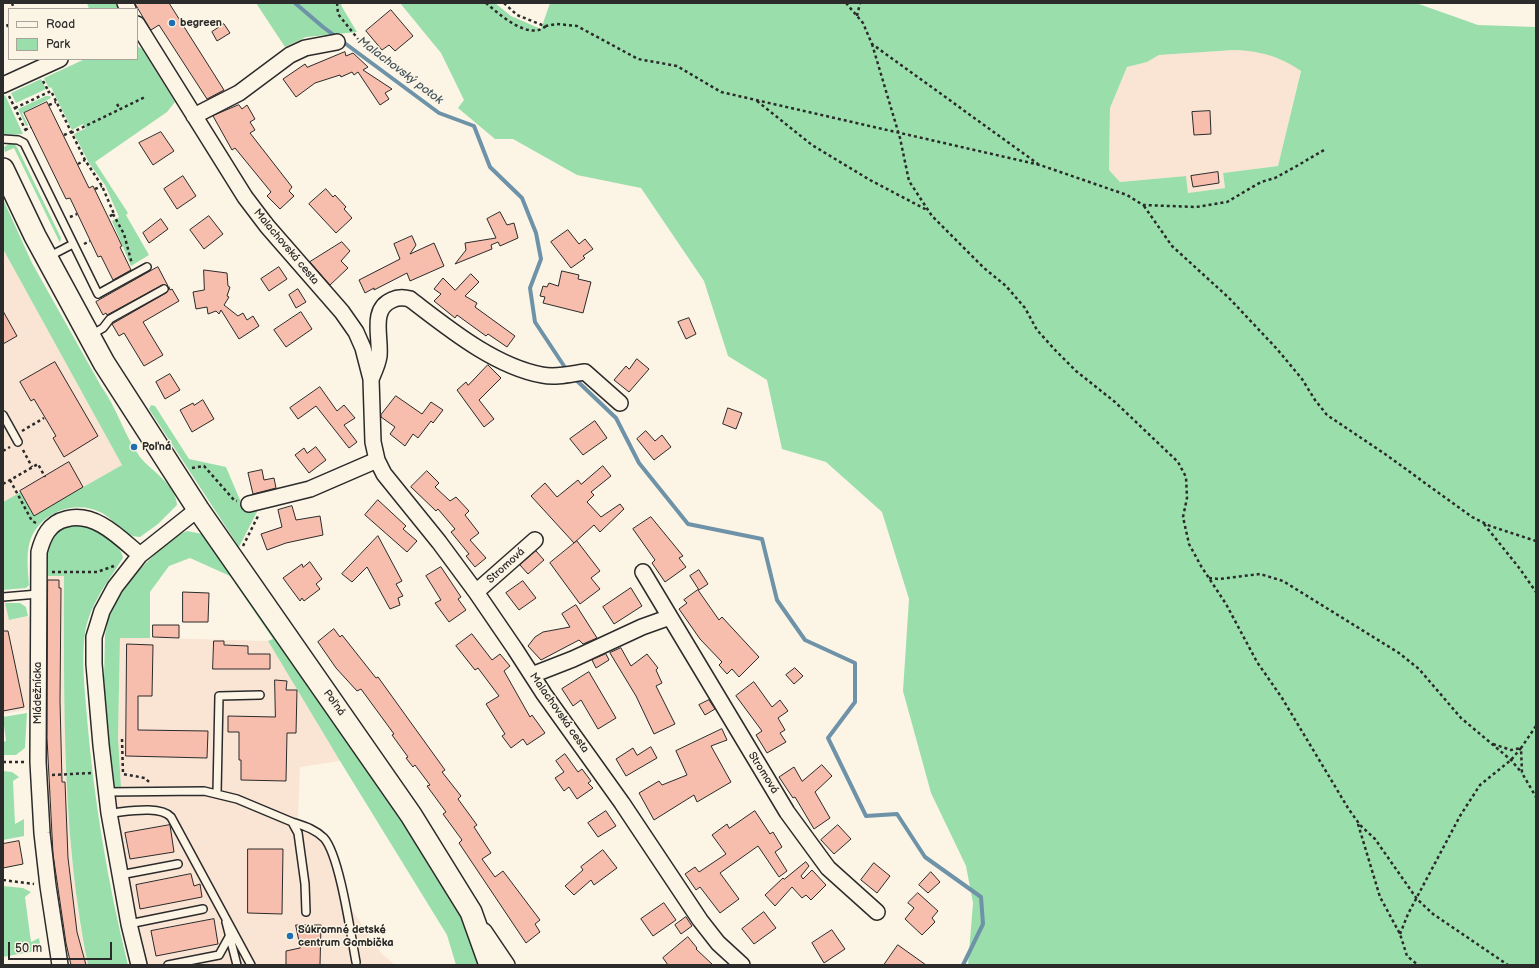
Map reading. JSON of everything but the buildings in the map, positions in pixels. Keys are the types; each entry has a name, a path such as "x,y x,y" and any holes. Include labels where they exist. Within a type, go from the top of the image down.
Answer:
{"street":[{"name":"Malachovská cesta","path":"138,26 245,197 267,226 342,312 356,332 363,348 371,379 373,442 377,460 384,474 439,542 476,592 544,694 617,796 700,920 718,943 742,965"},
{"path":"194,116 239,93 290,55 305,48 337,42"},
{"path":"3,85 58,60"},
{"name":"Poľná","path":"3,169 46,258 122,392 198,509 411,815 471,912 507,965"},
{"name":"Malachovská cesta","path":"371,379 379,355 378,315 381,307 387,302 403,297 410,299 450,330 516,368 543,375 585,372 620,403"},
{"path":"249,504 310,489 377,460"},
{"path":"138,965 119,875 106,792 100,745 94,664 94,637 102,611 115,587 140,555 198,509"},
{"name":"Mládežnícka","path":"60,965 48,886 42,833 39,769 39,552 44,536 60,520 74,516 86,518 99,523 140,555"},
{"name":"Stromová","path":"476,592 535,540"},
{"name":"Stromová","path":"643,572 761,771 820,858 877,912"},
{"path":"532,675 573,659 642,626 670,617"},
{"path":"471,912 490,965"}],"lane":[{"path":"3,139 18,140 24,143 98,294 146,267"},
{"path":"46,258 73,244"},
{"path":"89,336 103,328 110,319 164,289"},
{"path":"3,415 18,442"},
{"path":"3,597 38,594"},
{"path":"217,793 219,696 260,695"},
{"path":"106,792 194,790 217,793 292,822 312,828 325,839 336,862 356,962"},
{"path":"109,813 156,810 168,813 176,824 226,918 232,935 237,965"},
{"path":"292,822 298,833 306,884 306,912"},
{"path":"119,875 178,864"},
{"path":"129,924 203,909"},
{"path":"168,965 219,955 232,935"},
{"path":"232,935 251,965"}],"path":[{"path":"337,3 338,14 358,39"},
{"path":"486,3 513,23 533,32 540,31 546,26 557,24 577,26 638,59 677,66 721,92 822,116 898,131 1040,166 1127,195 1143,205 1172,246 1229,298 1277,350 1302,379 1315,400 1327,415 1385,454 1472,517 1483,523 1536,541"},
{"path":"504,3 517,15 546,26"},
{"path":"846,3 863,23 872,44 898,131 909,181 928,211 984,268 1006,286 1025,308 1037,330 1056,351 1076,371 1115,402 1178,462 1186,477 1187,498 1183,517 1189,544 1226,604 1256,662 1282,698 1325,772 1357,821 1375,839 1417,898 1433,914 1508,965"},
{"path":"857,16 860,3"},
{"path":"872,44 1040,166"},
{"path":"42,79 49,92 51,91 85,160 102,186 129,250 134,274"},
{"path":"15,108 49,92"},
{"path":"64,135 145,97"},
{"path":"755,100 812,145 870,180 928,211"},
{"path":"49,105 56,102"},
{"path":"117,104 120,109"},
{"path":"25,130 31,127"},
{"path":"1143,205 1196,207 1227,202 1261,182 1295,167 1324,150"},
{"path":"78,164 85,160"},
{"path":"95,189 102,186"},
{"path":"108,217 113,214"},
{"path":"14,435 44,418"},
{"path":"18,442 32,467"},
{"path":"3,484 38,464 45,477"},
{"path":"184,469 204,466 234,500 249,504"},
{"path":"10,480 32,521 38,524"},
{"path":"240,552 266,500"},
{"path":"1483,523 1520,569 1536,592"},
{"path":"38,571 97,572 117,565"},
{"path":"1209,578 1219,579 1260,574 1283,581 1398,653 1419,668 1461,718 1511,760 1522,773 1536,797"},
{"path":"1400,934 1460,816 1480,785 1511,760 1536,726"},
{"path":"122,739 123,774 145,778 157,791"},
{"path":"1490,743 1511,750 1521,748"},
{"path":"1521,748 1522,773"},
{"path":"3,762 39,769 95,773"},
{"path":"1357,821 1380,897 1400,934 1407,956 1418,965"},
{"path":"3,880 48,886"}],"shaded area":[{"path":"1234,50 1257,51 1286,61 1301,70 1278,166 1223,173 1225,188 1188,193 1186,176 1120,182 1109,170 1110,108 1127,67 1147,62 1159,55"},
{"path":"3,249 122,465 34,515 21,492 3,502"},
{"path":"45,576 64,576 64,686 71,851 80,926 88,965 67,965 50,854 42,707 3,714 3,590 9,620 44,614"},
{"path":"120,637 268,641 340,761 300,767 298,818 312,824 326,834 336,853 350,907 381,953 395,965 147,965 134,910 113,787 121,786 118,738"}],"green space":[{"path":"87,3 116,3 118,8 89,8"},
{"path":"256,3 341,3 357,32 306,37 285,47"},
{"path":"400,3 495,3 511,16 541,29 550,3 1416,3 1478,25 1536,27 1536,965 968,965 973,903 966,866 931,793 903,691 909,599 882,512 826,462 782,449 767,380 728,356 704,281 641,188 577,175 513,139 495,139 458,108 464,100 441,53","holes":["1234,50 1269,55 1301,71 1278,166 1223,173 1225,188 1188,193 1186,176 1120,182 1109,170 1110,108 1127,67 1147,62 1159,55"]},
{"path":"138,47 142,49 175,102 167,112 95,162 128,213 126,215 149,255 131,266 112,221 119,217 105,185 89,163 74,134 86,128 83,124 72,130 51,87 49,88 44,78 83,60 138,60"},
{"path":"41,79 46,89 16,103 11,93"},
{"path":"5,95 23,134 3,135 3,97"},
{"path":"46,96 50,96 51,98 22,113 28,125 26,126 18,109"},
{"path":"10,143 13,143 17,147 61,238 60,243 14,148 5,152 4,147"},
{"path":"3,199 32,263 112,403 134,449 140,457 168,484 176,497 177,505 158,524 140,537 129,534 107,516 93,509 83,507 73,508 54,513 39,526 30,540 28,559 29,585 26,588 3,590 3,502 21,492 34,515 122,465 3,249"},
{"path":"151,405 155,406 189,459 226,467 243,507 259,508 239,547 149,409"},
{"path":"76,524 89,528 111,541 117,546 123,558 95,603 87,623 83,665 90,749 98,811 114,904 128,965 88,965 73,869 66,772 64,576 45,576 47,546 58,529"},
{"path":"187,531 202,534 208,541 390,799 463,918 480,965 456,965 447,935 268,641 273,639 230,576 190,558 169,566 150,592 150,638 120,638 118,738 121,787 113,787 104,679 105,636 108,619 117,600 135,574 170,539"},
{"path":"5,603 20,603 26,607 28,616 9,620"},
{"path":"27,713 25,748 16,755 3,755 3,742 6,741 3,717"},
{"path":"3,771 12,772 19,777 13,781 15,824 24,819 24,836 3,840"},
{"path":"3,886 23,888 31,892 25,897 31,942 39,938 41,950 3,957"}],"waterway":[{"name":"Malachovský potok","path":"295,3 323,27 439,113 474,126 490,167 522,198 536,233 541,259 530,288 535,322 568,372"},
{"name":"Malachovský potok","path":"574,378 616,418 639,463 688,524 762,539 777,600 805,640 855,663 855,702 828,738 866,816 897,814 925,857 981,897 983,924 963,965"}],"place":[{"name":"begreen","path":"172,23"},
{"name":"Poľná","path":"134,447"},
{"name":"Súkromné detské centrum Gombička","path":"290,936"}]}
